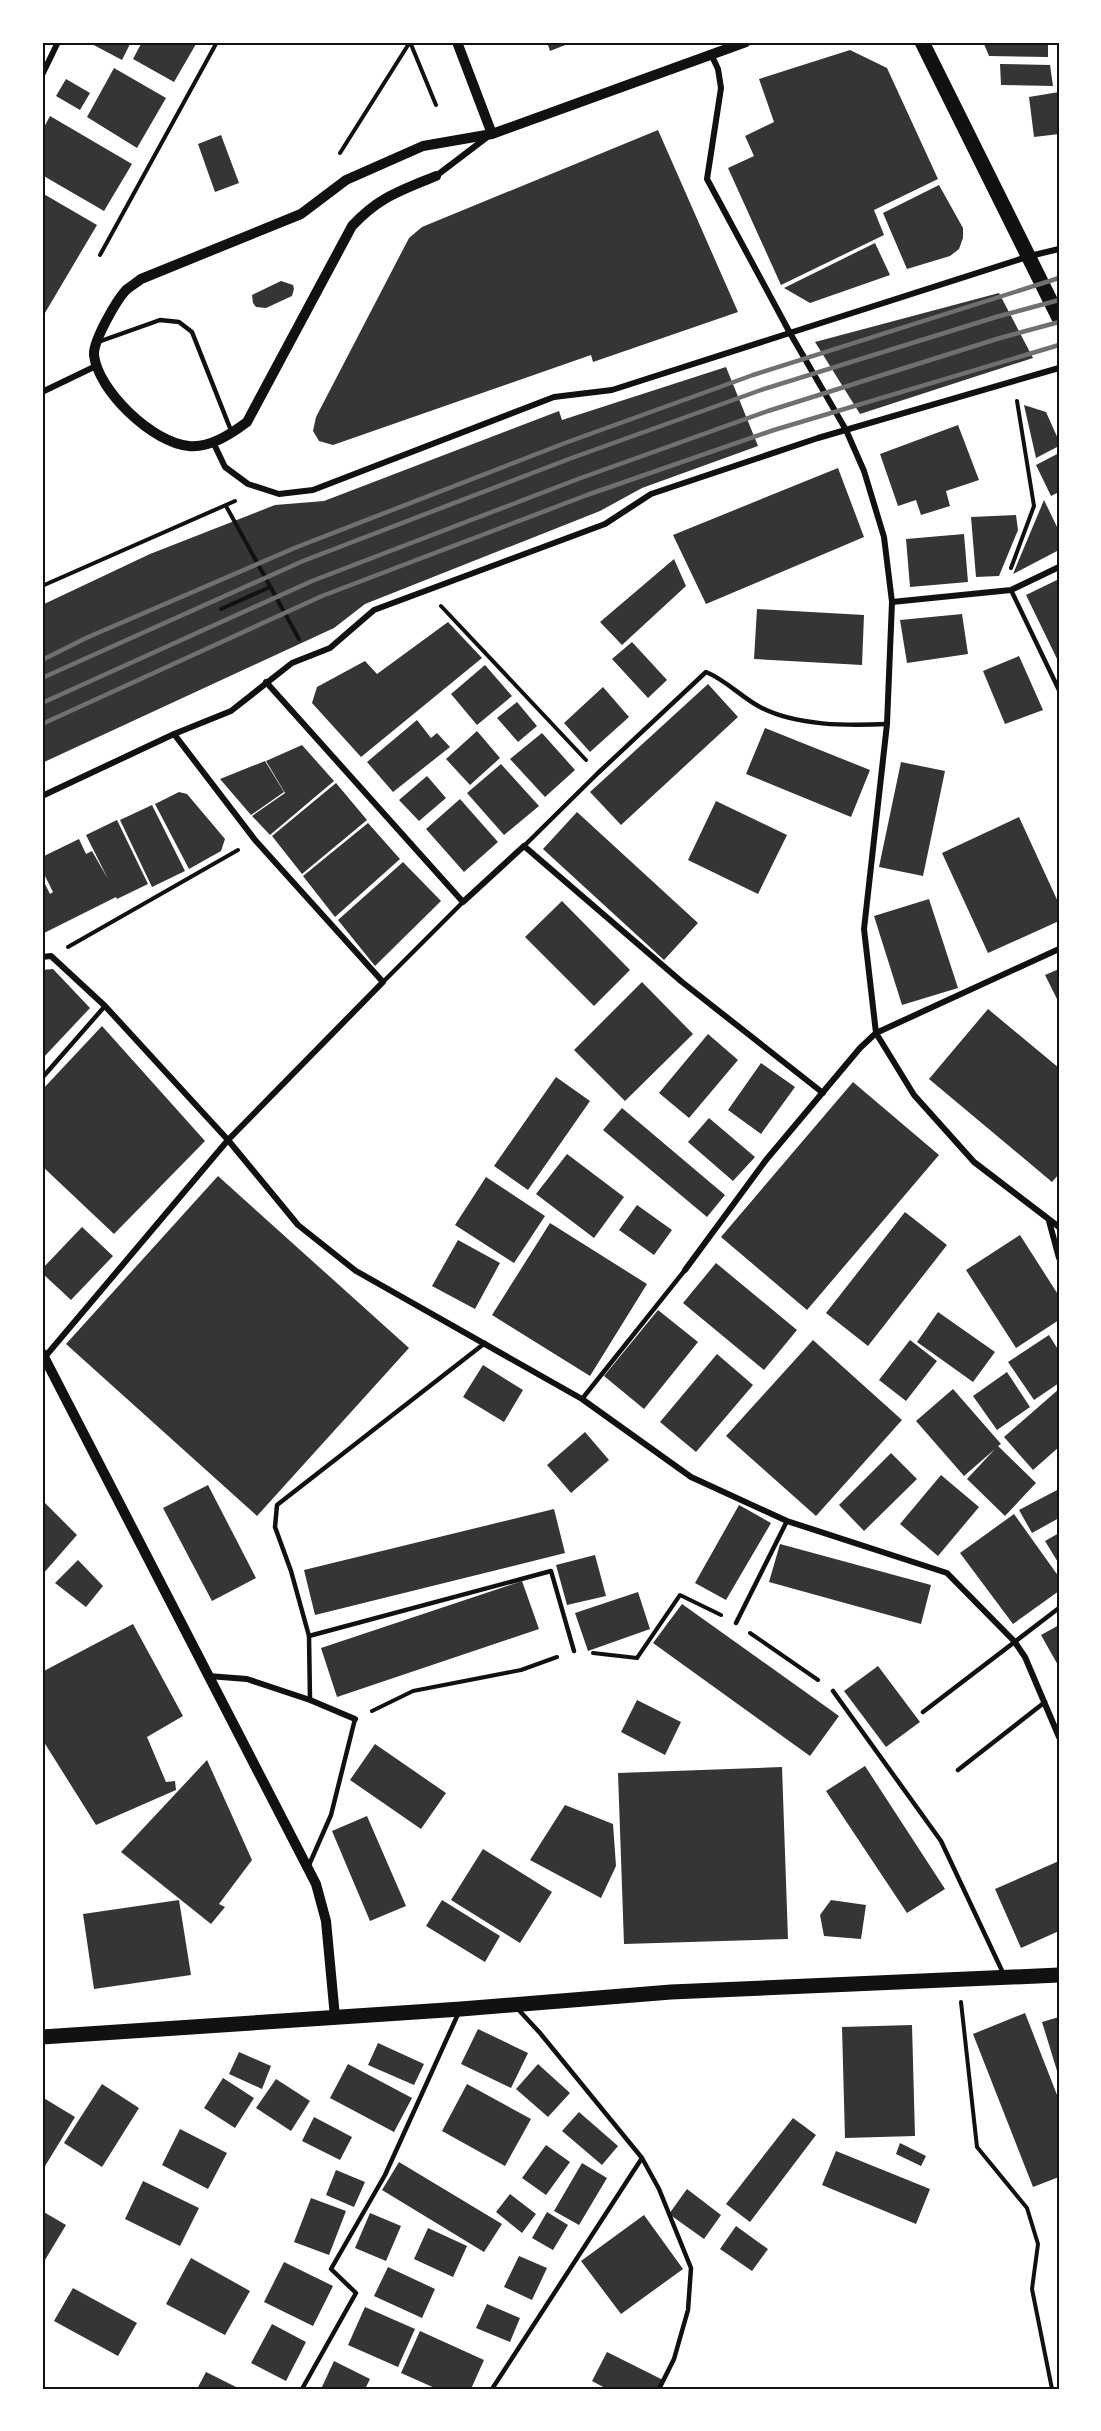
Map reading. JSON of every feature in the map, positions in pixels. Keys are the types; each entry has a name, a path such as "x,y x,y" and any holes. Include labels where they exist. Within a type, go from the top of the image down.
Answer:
{"main road":[{"path":"922,42 1059,318"},
{"path":"42,2037 460,2009 671,1992 1059,1975"}],"street":[{"path":"42,75 58,42"},
{"path":"457,42 492,134"},
{"path":"492,134 436,176 383,198 368,208 352,226 247,422 232,434 204,445 189,446 168,441 144,426 109,388 96,366 95,343 124,292 141,279 301,214 346,180 423,146 492,134 746,42"},
{"path":"711,54 718,69 721,88 707,179 790,333 846,430 864,471 884,537 892,602 887,724 864,929 876,1033 914,1095 967,1154 1059,1227"},
{"path":"213,442 225,467 257,488 279,494 313,490 554,397 612,390 1030,256 1059,249"},
{"path":"42,392 96,366"},
{"path":"42,796 174,734 231,711 292,663 330,648 374,610 605,524 651,494 846,430 1059,368"},
{"path":"892,602 1011,590 1059,567"},
{"path":"266,682 463,902 524,846 682,982 824,1093"},
{"path":"174,734 255,840 383,982 228,1140 43,1357 308,1868 322,1902 326,1921 335,2017"},
{"path":"685,1270 766,1160 860,1048 876,1033 1059,949"},
{"path":"42,957 51,956 105,1006 228,1140 298,1225 356,1271 582,1399 691,1477 788,1521 947,1573 1014,1641 1025,1657 1059,1737"},
{"path":"1049,1220 1059,1258"},
{"path":"208,1676 247,1679 310,1700 355,1719"}],"lane":[{"path":"95,343 160,320 179,322 192,332 232,434"},
{"path":"1011,590 1059,690"},
{"path":"524,846 706,672 716,676 760,707 782,715 847,726 887,724"},
{"path":"383,982 463,902"},
{"path":"42,1078 105,1006"},
{"path":"582,1399 685,1270"},
{"path":"310,1700 309,1636 291,1571 275,1527 277,1505 485,1343"},
{"path":"736,1623 788,1521"},
{"path":"309,1636 550,1571 574,1651"},
{"path":"923,1712 1059,1608"},
{"path":"833,1691 941,1841 1005,1978"},
{"path":"958,1770 1045,1702"},
{"path":"308,1868 331,1815 355,1719"},
{"path":"515,2005 642,2158 659,2189 691,2268 688,2310 674,2359 659,2389"},
{"path":"302,2389 356,2293 331,2269 385,2175 460,2009"},
{"path":"492,2389 642,2158"}],"path":[{"path":"100,255 218,42"},
{"path":"410,42 436,105"},
{"path":"340,153 410,42"},
{"path":"1011,590 1008,577 1034,506 1017,398"},
{"path":"42,586 226,506 257,488"},
{"path":"226,506 308,656"},
{"path":"221,609 270,587"},
{"path":"434,599 598,773"},
{"path":"51,956 255,840"},
{"path":"355,1719 413,1691 521,1670 574,1651 637,1658 680,1594 736,1623 833,1691"},
{"path":"959,1980 977,2147 1027,2208 1030,2217 1038,2244 1032,2289 1052,2389"}],"building":[{"path":"88,42 131,42 122,60"},
{"path":"142,42 192,42 196,44 174,82 133,59"},
{"path":"547,42 573,42 550,51"},
{"path":"985,42 1048,42 1048,57 989,56"},
{"path":"850,50 887,68 938,179 874,210 884,235 781,285 728,168 754,156 745,136 774,122 759,79"},
{"path":"1000,64 1050,65 1053,86 1001,85"},
{"path":"114,68 166,98 137,148 87,117"},
{"path":"66,79 90,93 80,110 56,96"},
{"path":"1059,92 1059,134 1034,137 1029,97"},
{"path":"50,116 132,164 104,211 42,175 42,131"},
{"path":"658,130 738,312 593,362 591,355 333,445 319,441 313,431 316,417 409,238 422,227"},
{"path":"221,135 239,183 215,192 198,144"},
{"path":"939,185 963,228 963,238 959,249 950,256 907,269 883,213"},
{"path":"42,193 97,225 42,318"},
{"path":"875,243 890,275 810,303 784,288"},
{"path":"281,281 293,285 292,296 266,308 256,307 252,295"},
{"path":"999,293 1033,358 860,414 815,342"},
{"path":"726,367 758,446 642,488 600,511 365,604 334,628 42,763 42,605 150,554 275,505 324,501 559,411 562,420"},
{"path":"1024,405 1046,412 1059,441 1059,446 1036,458"},
{"path":"958,425 979,480 946,491 950,506 921,515 916,500 898,506 880,454"},
{"path":"1059,453 1059,492 1051,496 1036,465"},
{"path":"838,468 864,537 706,604 673,535"},
{"path":"1044,500 1059,531 1059,550 1013,574"},
{"path":"1016,515 1018,530 999,576 976,577 971,517"},
{"path":"964,534 968,582 910,587 906,539"},
{"path":"674,559 686,586 622,645 600,622"},
{"path":"1059,579 1059,663 1026,595"},
{"path":"757,609 864,615 862,665 754,659"},
{"path":"962,614 968,654 907,663 900,620"},
{"path":"448,622 482,658 361,757 312,703 317,687 365,661 377,674"},
{"path":"632,642 667,680 648,698 612,659"},
{"path":"1019,656 1043,710 1005,724 983,671"},
{"path":"485,665 512,696 477,725 451,694"},
{"path":"708,684 738,717 621,825 590,792"},
{"path":"603,687 629,717 590,752 564,723"},
{"path":"517,702 537,726 518,742 497,718"},
{"path":"417,720 431,738 437,733 450,747 393,792 367,762"},
{"path":"765,728 870,770 851,817 746,774"},
{"path":"477,731 500,758 470,785 446,759"},
{"path":"542,733 575,770 545,797 510,759"},
{"path":"302,745 334,781 270,835 252,816 285,793 266,761"},
{"path":"265,761 284,792 251,815 220,779"},
{"path":"901,762 945,771 923,876 879,867"},
{"path":"501,764 539,806 504,835 467,793"},
{"path":"427,776 446,798 419,821 399,800"},
{"path":"336,783 367,820 302,874 272,836"},
{"path":"179,792 187,794 225,839 221,851 189,869 155,804"},
{"path":"460,799 498,842 464,872 426,829"},
{"path":"716,801 787,835 758,894 688,860"},
{"path":"152,805 185,871 152,887 120,820"},
{"path":"577,812 698,923 664,960 543,849"},
{"path":"1019,817 1059,904 1059,921 988,953 942,853"},
{"path":"117,820 148,884 117,899 116,897 42,934 42,878 50,894 53,892 42,870 42,857 79,839 86,854 92,851 108,879 86,835"},
{"path":"368,823 400,859 335,917 303,876"},
{"path":"403,862 441,901 375,966 338,920"},
{"path":"929,899 958,988 902,1005 874,916"},
{"path":"562,901 630,970 594,1006 525,937"},
{"path":"53,969 90,1008 42,1059 42,970"},
{"path":"1059,969 1059,1003 1045,975"},
{"path":"642,982 693,1034 625,1101 574,1050"},
{"path":"988,1009 1059,1068 1059,1174 1052,1182 929,1079"},
{"path":"102,1026 205,1141 114,1234 42,1166 42,1090"},
{"path":"708,1034 738,1060 689,1118 659,1093"},
{"path":"761,1063 795,1087 761,1134 728,1110"},
{"path":"556,1077 590,1101 528,1190 494,1166"},
{"path":"853,1082 939,1155 807,1310 721,1237"},
{"path":"622,1108 725,1195 707,1217 603,1130"},
{"path":"709,1118 755,1157 733,1181 688,1142"},
{"path":"567,1154 624,1197 594,1238 536,1194"},
{"path":"218,1176 409,1348 257,1516 66,1344"},
{"path":"486,1177 545,1216 514,1263 455,1225"},
{"path":"637,1205 672,1230 654,1255 619,1230"},
{"path":"905,1212 947,1245 868,1346 826,1313"},
{"path":"550,1223 647,1284 590,1376 492,1315"},
{"path":"82,1227 113,1256 71,1300 42,1273 42,1269"},
{"path":"1020,1235 1059,1296 1059,1320 1016,1348 966,1270"},
{"path":"458,1240 500,1263 475,1309 432,1286"},
{"path":"716,1263 797,1330 764,1370 683,1303"},
{"path":"658,1310 698,1342 644,1409 604,1376"},
{"path":"938,1312 995,1352 973,1382 917,1342"},
{"path":"1049,1335 1059,1351 1059,1383 1034,1400 1008,1362"},
{"path":"813,1340 902,1420 816,1516 726,1436"},
{"path":"910,1340 937,1361 906,1401 879,1380"},
{"path":"717,1354 753,1385 696,1452 660,1422"},
{"path":"483,1365 523,1390 504,1422 463,1397"},
{"path":"1007,1372 1030,1407 997,1430 973,1396"},
{"path":"953,1389 1001,1444 998,1446 1036,1483 1005,1516 967,1479 995,1449 964,1476 916,1421"},
{"path":"1059,1389 1059,1447 1033,1470 1004,1437"},
{"path":"585,1432 609,1460 571,1493 547,1465"},
{"path":"891,1453 917,1479 864,1531 839,1505"},
{"path":"941,1475 979,1507 938,1556 900,1524"},
{"path":"208,1485 256,1578 212,1601 163,1508"},
{"path":"1059,1489 1059,1518 1032,1533 1019,1510"},
{"path":"45,1503 77,1535 42,1575 42,1505"},
{"path":"739,1505 771,1523 726,1600 695,1583"},
{"path":"554,1509 565,1553 315,1615 304,1570"},
{"path":"1014,1514 1059,1577 1059,1591 1013,1624 960,1553"},
{"path":"1059,1533 1059,1564 1045,1541"},
{"path":"780,1544 931,1585 921,1624 769,1582"},
{"path":"595,1555 606,1596 567,1605 556,1565"},
{"path":"78,1560 103,1586 86,1607 55,1583"},
{"path":"522,1581 539,1629 337,1697 321,1648"},
{"path":"638,1592 650,1629 588,1651 575,1613"},
{"path":"682,1604 839,1716 810,1756 653,1643"},
{"path":"133,1624 183,1716 147,1737 166,1782 175,1781 176,1790 96,1825 42,1739 42,1672"},
{"path":"1059,1625 1059,1667 1041,1635"},
{"path":"878,1666 920,1722 886,1747 844,1691"},
{"path":"637,1700 681,1722 665,1755 621,1732"},
{"path":"375,1744 446,1793 421,1829 350,1780"},
{"path":"207,1760 252,1860 219,1904 225,1907 211,1924 121,1852"},
{"path":"865,1766 945,1889 907,1913 826,1791"},
{"path":"782,1767 788,1939 624,1944 618,1773"},
{"path":"565,1805 613,1824 616,1866 601,1898 530,1860"},
{"path":"367,1816 406,1906 370,1921 332,1831"},
{"path":"483,1849 552,1892 520,1943 451,1900"},
{"path":"1059,1861 1059,1931 1021,1948 995,1889"},
{"path":"179,1900 191,1975 94,1989 83,1914"},
{"path":"442,1900 500,1936 485,1962 426,1926"},
{"path":"831,1900 866,1905 861,1939 824,1936 820,1915"},
{"path":"1025,2013 1059,2100 1059,2177 1033,2187 973,2034"},
{"path":"1059,2017 1059,2074 1058,2074 1042,2022"},
{"path":"912,2025 915,2136 845,2138 842,2027"},
{"path":"478,2029 528,2053 511,2088 461,2064"},
{"path":"378,2043 424,2064 414,2085 368,2065"},
{"path":"239,2052 271,2066 262,2089 229,2074"},
{"path":"348,2064 412,2098 394,2132 330,2098"},
{"path":"538,2064 570,2093 548,2117 516,2089"},
{"path":"223,2078 254,2098 235,2128 204,2108"},
{"path":"276,2079 310,2101 291,2131 256,2108"},
{"path":"102,2084 139,2108 102,2167 64,2143"},
{"path":"467,2084 531,2119 505,2166 442,2131"},
{"path":"42,2097 75,2117 42,2171"},
{"path":"579,2112 618,2146 602,2165 562,2131"},
{"path":"314,2117 352,2137 340,2160 302,2141"},
{"path":"793,2118 816,2135 750,2222 726,2204"},
{"path":"180,2129 227,2153 208,2189 162,2165"},
{"path":"900,2143 926,2156 921,2166 896,2154"},
{"path":"546,2145 570,2162 546,2195 522,2178"},
{"path":"836,2151 930,2189 916,2224 822,2185"},
{"path":"399,2162 502,2224 484,2252 382,2190"},
{"path":"582,2163 607,2178 579,2225 554,2211"},
{"path":"336,2170 365,2182 354,2207 326,2195"},
{"path":"143,2181 199,2208 180,2246 125,2219"},
{"path":"687,2189 721,2215 704,2239 669,2214"},
{"path":"510,2194 536,2214 522,2233 496,2212"},
{"path":"311,2198 346,2211 329,2255 294,2242"},
{"path":"42,2211 66,2225 42,2265"},
{"path":"547,2212 568,2225 553,2250 532,2238"},
{"path":"370,2213 401,2226 386,2261 355,2248"},
{"path":"644,2215 683,2269 621,2314 581,2261"},
{"path":"736,2226 768,2249 752,2271 720,2249"},
{"path":"428,2228 467,2246 453,2277 414,2259"},
{"path":"519,2256 547,2268 532,2300 504,2287"},
{"path":"191,2258 250,2291 225,2335 166,2304"},
{"path":"284,2262 333,2286 313,2326 264,2302"},
{"path":"388,2267 435,2289 422,2318 374,2296"},
{"path":"73,2288 137,2323 118,2356 54,2321"},
{"path":"487,2304 520,2318 510,2342 476,2328"},
{"path":"365,2307 415,2329 398,2367 348,2345"},
{"path":"272,2324 306,2342 286,2381 251,2363"},
{"path":"420,2331 484,2360 471,2389 437,2389 401,2373"},
{"path":"607,2352 663,2380 658,2389 607,2389 592,2381"},
{"path":"334,2361 370,2379 365,2389 321,2389"},
{"path":"206,2372 240,2389 197,2389"}],"railway":[{"path":"42,660 86,638 297,547 565,443 753,375 1059,278"},
{"path":"42,678 303,561 569,459 761,390 996,317 1059,300"},
{"path":"42,703 312,581 578,479 768,411 1000,338 1059,322"},
{"path":"42,724 322,596 587,495 774,430 1059,345"}]}
